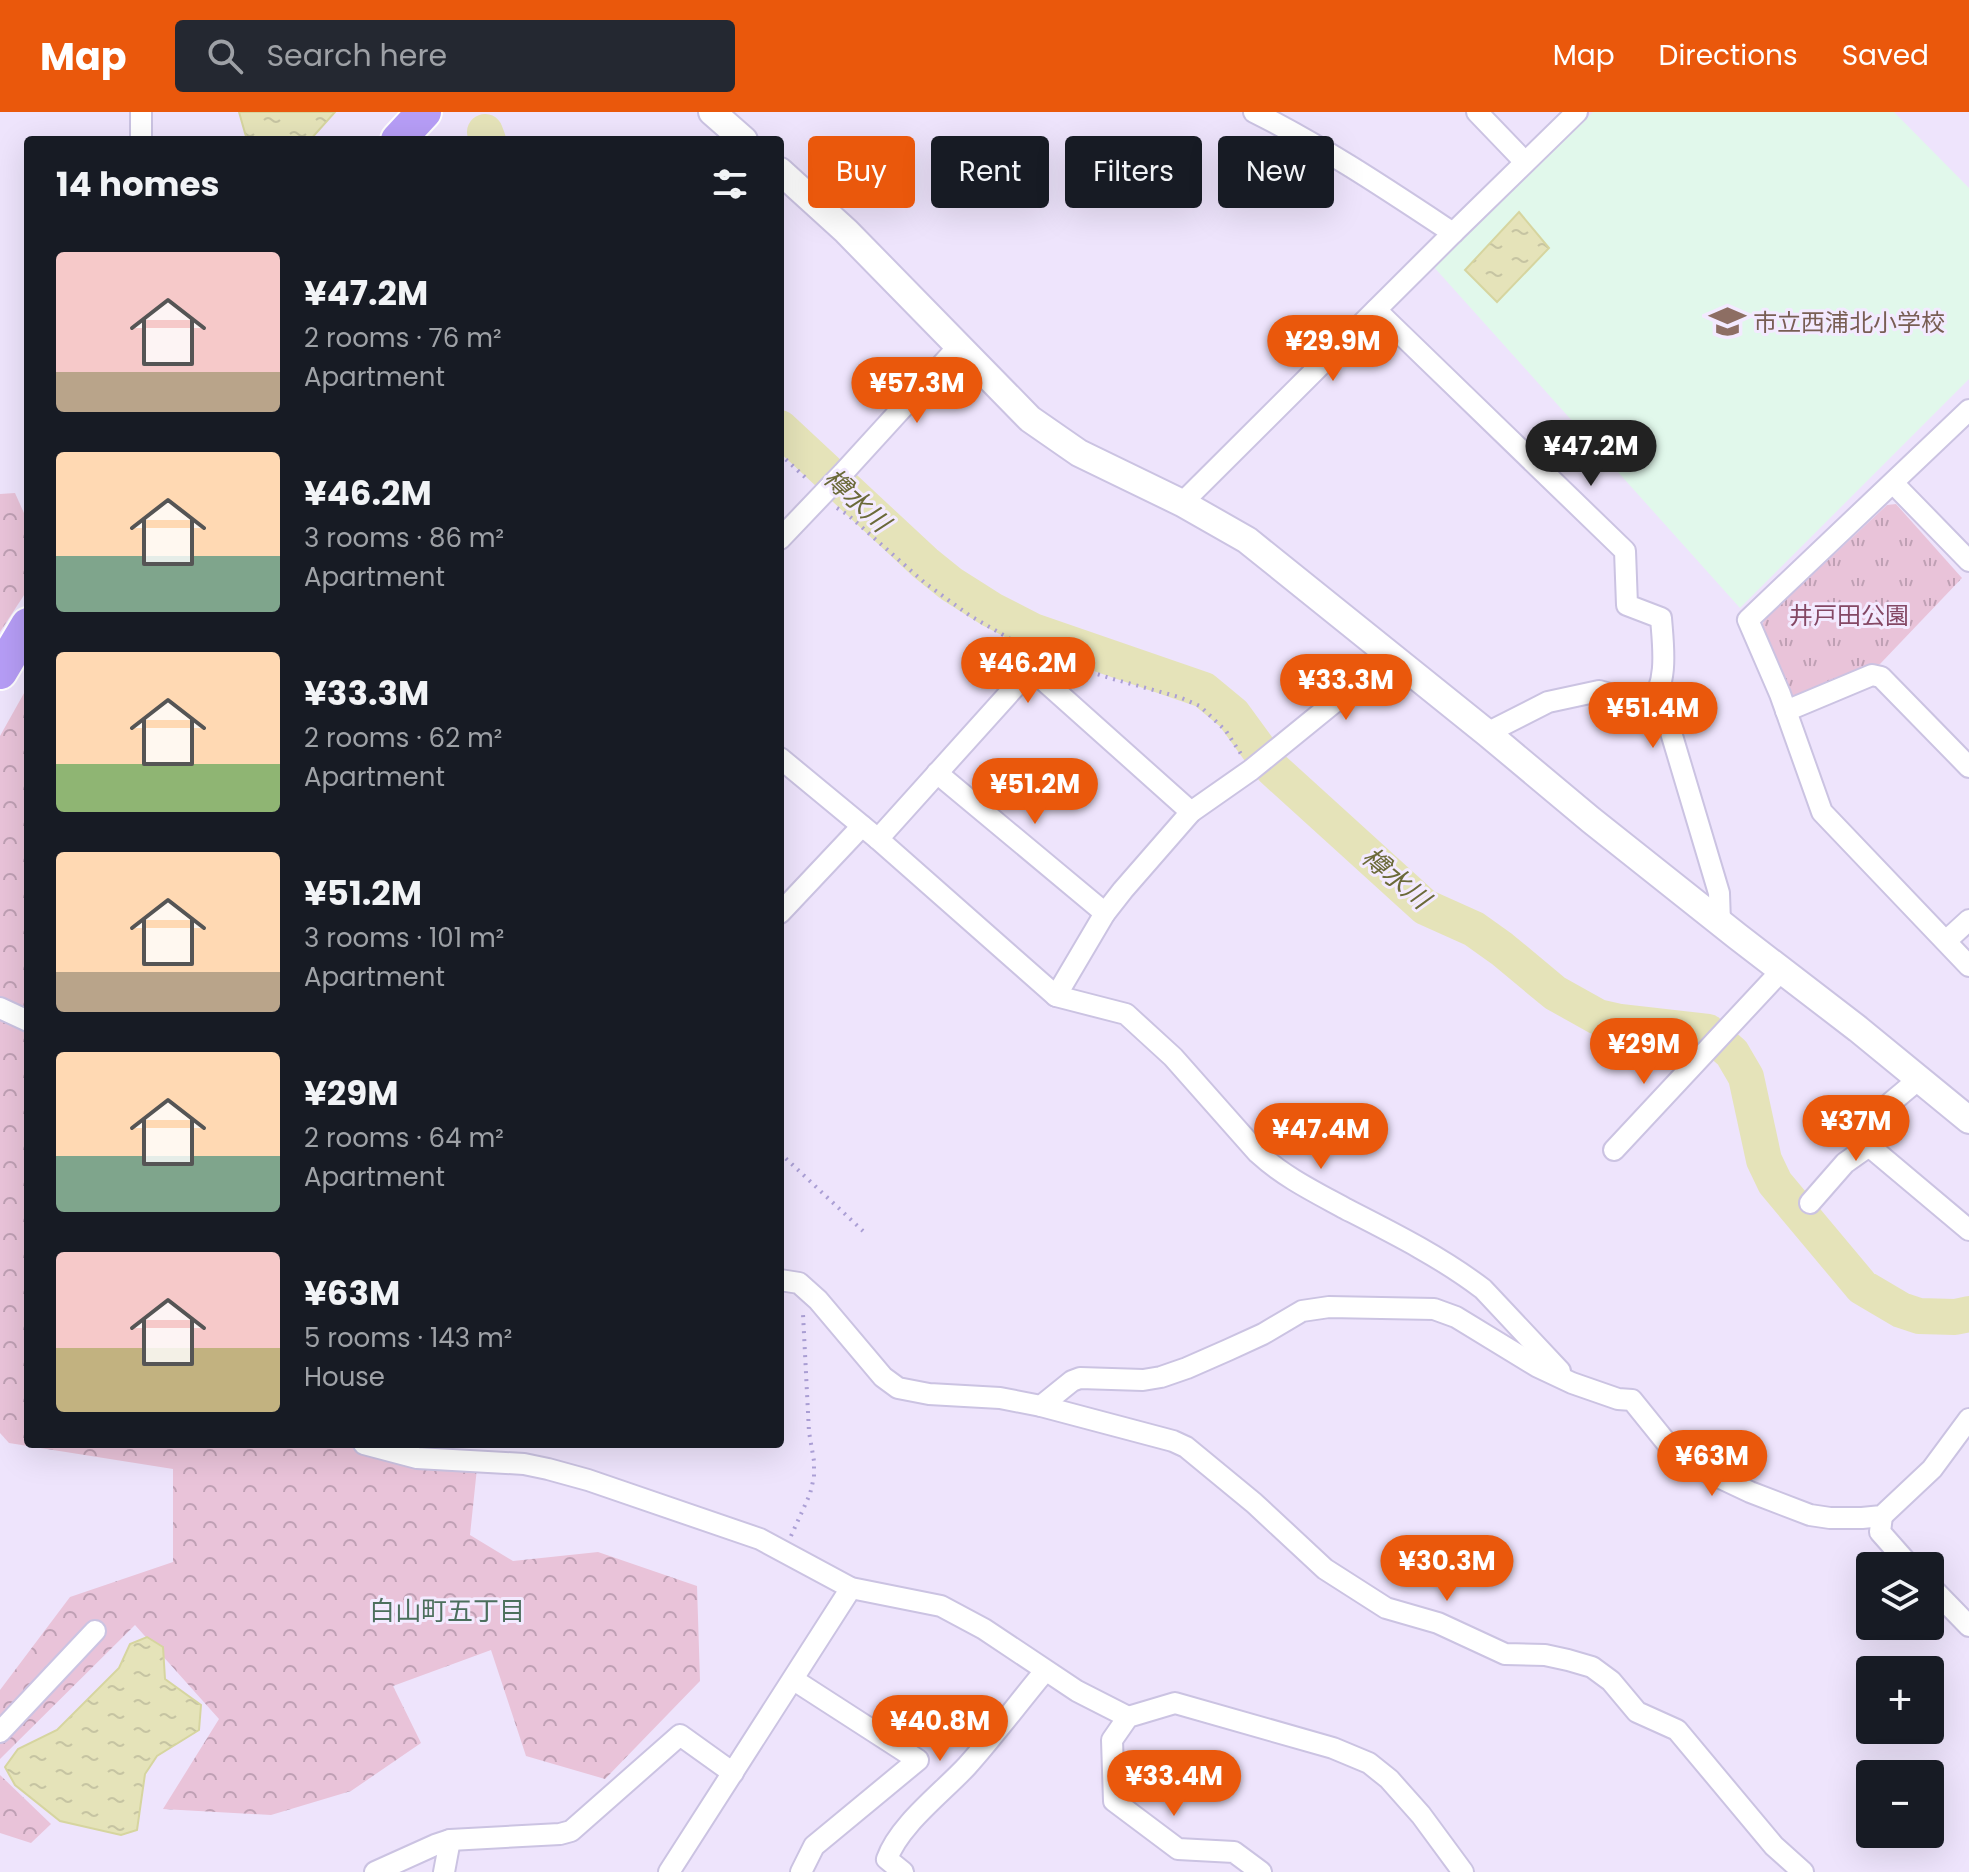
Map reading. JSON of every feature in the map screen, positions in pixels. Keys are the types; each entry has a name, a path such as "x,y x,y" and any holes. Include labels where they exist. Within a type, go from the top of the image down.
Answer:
{"highway":[{"path":"402,136 424,112"},
{"path":"0,672 24,632"}],"street":[{"path":"141,112 141,136"},
{"path":"712,112 739,136"},
{"path":"1254,112 1364,174 1453,233"},
{"path":"1477,112 1525,162"},
{"path":"1182,503 1577,112"},
{"path":"784,175 846,231 1030,419 1079,453 1182,503 1247,540 1591,820 1969,1120"},
{"path":"1376,310 1625,551 1627,605 1661,618 1663,649 1660,684 1656,698 1649,705"},
{"path":"784,535 958,347"},
{"path":"1969,410 1748,620 1786,711 1822,812 1969,966"},
{"path":"1893,483 1969,561"},
{"path":"1056,996 1105,913 1191,812 1393,659"},
{"path":"784,909 937,773 1031,669 1191,812"},
{"path":"1786,711 1872,675 1881,677 1969,767"},
{"path":"1487,733 1548,702 1599,691 1649,705 1670,729 1719,893 1720,923"},
{"path":"784,761 870,832 1056,996 1126,1014 1173,1057 1269,1164 1300,1185 1425,1251 1483,1289 1572,1383"},
{"path":"937,773 1105,913"},
{"path":"1946,941 1969,920"},
{"path":"1614,1150 1782,970"},
{"path":"0,1008 24,1019"},
{"path":"1919,1079 1869,1121 1869,1146 1969,1230"},
{"path":"1810,1203 1845,1163 1869,1146"},
{"path":"784,1281 799,1283 811,1293 883,1377 898,1388 929,1394 1000,1398 1173,1441 1186,1447 1254,1503 1325,1569 1386,1608 1438,1623 1505,1654 1545,1655 1592,1667 1611,1681 1637,1712 1677,1730 1774,1846 1803,1872"},
{"path":"1041,1406 1080,1378 1143,1380 1161,1377 1263,1334 1302,1311 1329,1307 1434,1309 1456,1317 1538,1367 1572,1383 1618,1399 1632,1400 1674,1452 1697,1467 1810,1515 1830,1518 1882,1516 1932,1469 1969,1419"},
{"path":"379,1448 417,1458 524,1464 548,1469 760,1539 851,1588 941,1606 984,1629 1077,1691 1128,1717"},
{"path":"1882,1516 1880,1532 1898,1552"},
{"path":"669,1872 851,1588"},
{"path":"1944,1600 1969,1626"},
{"path":"0,1732 95,1631"},
{"path":"903,1872 887,1859 891,1846 968,1765 1045,1671"},
{"path":"794,1680 918,1760 814,1846 801,1872"},
{"path":"1261,1872 1234,1852 1178,1849 1114,1801 1112,1740 1128,1717 1175,1703 1318,1743 1369,1763 1389,1779 1421,1815 1463,1872"},
{"path":"375,1872 450,1840 571,1831 680,1735 733,1773"},
{"path":"444,1872 450,1840"}],"path":[{"path":"784,457 825,491 828,503 848,515 925,583 969,615 1032,652"},
{"path":"1044,657 1200,706 1226,731 1253,768"},
{"path":"784,1157 863,1231"},
{"path":"783,1552 810,1494 814,1477 803,1314 811,1293"}],"shaded area":[{"name":"市立西浦北小学校","path":"1593,112 1894,112 1969,188 1969,379 1740,608 1433,266"}],"green space":[{"path":"15,493 24,513 24,595 0,632 0,494"},
{"name":"井戸田公園","path":"1896,504 1962,578 1880,664 1794,697 1789,694 1760,629 1765,619 1887,505"},
{"path":"24,693 24,1445 9,1443 0,1433 0,736"},
{"path":"41,1448 417,1448 477,1468 470,1535 513,1561 598,1552 697,1586 700,1681 605,1779 526,1756 491,1650 393,1686 421,1743 351,1791 271,1815 163,1809 219,1719 135,1625 0,1759 0,1690 70,1597 173,1562 173,1469"},
{"path":"0,1775 51,1824 31,1843 0,1833"}],"water":[{"path":"239,112 335,112 314,136 246,136"},
{"path":"1519,212 1549,248 1497,302 1465,270"},
{"path":"147,1637 163,1647 165,1679 201,1705 199,1730 157,1756 145,1774 137,1830 121,1835 60,1821 15,1785 5,1767 18,1749 57,1730 119,1668 130,1644"}],"waterway":[{"name":"樽水川","path":"485,132 486,136"},
{"name":"樽水川","path":"784,432 925,563 992,610 1033,631 1204,690 1233,714 1273,769 1425,907 1474,929 1555,993 1598,1017 1708,1032 1732,1053 1746,1077 1764,1160 1775,1183 1862,1287 1901,1310 1919,1316 1955,1317 1969,1314"}],"place":[{"name":"市立西浦北小学校","path":"1727,322"}],"district":[{"name":"白山町五丁目","path":"447,1611"}]}
